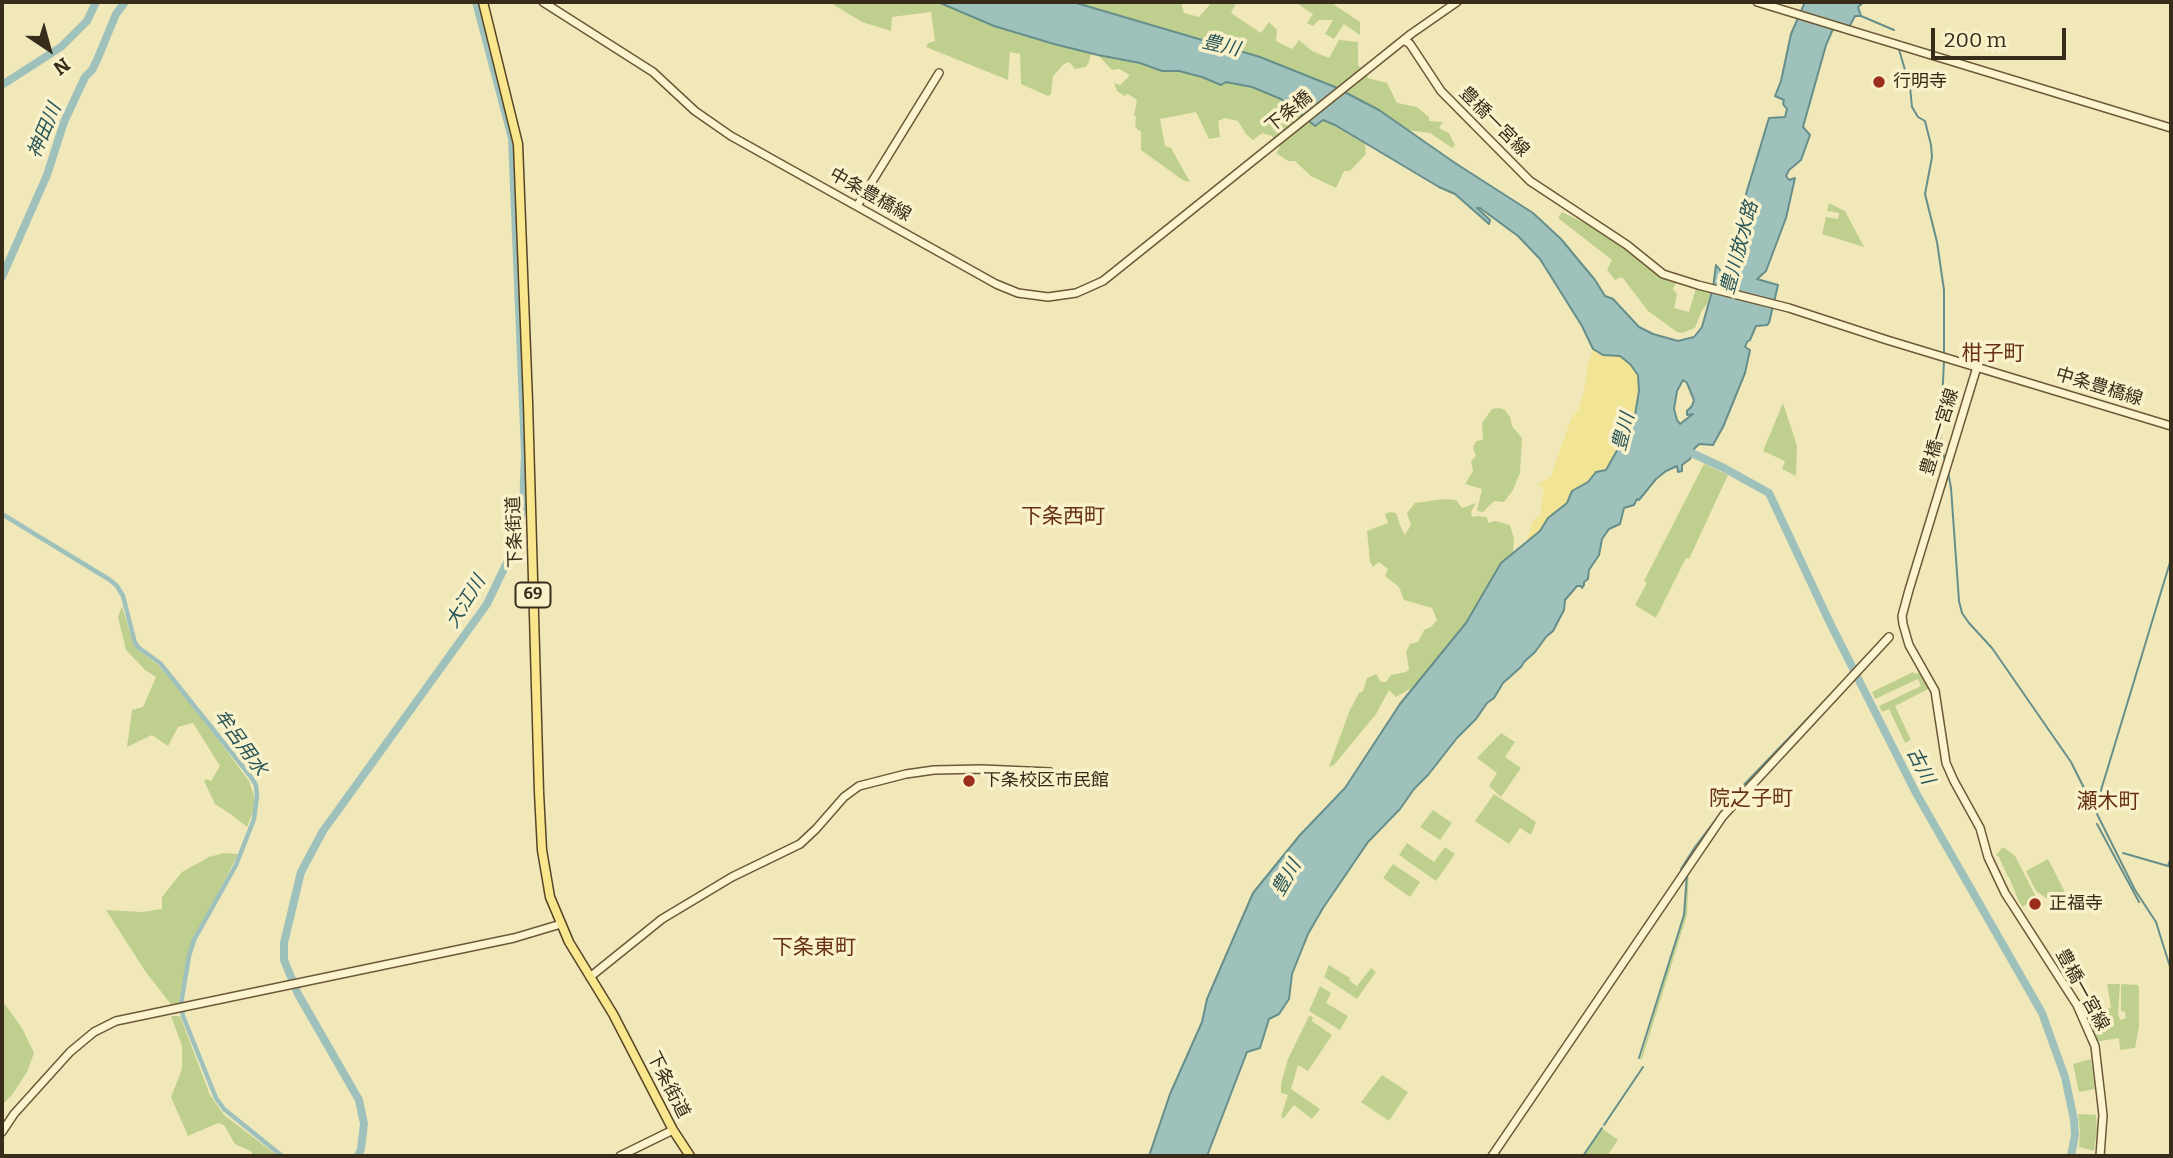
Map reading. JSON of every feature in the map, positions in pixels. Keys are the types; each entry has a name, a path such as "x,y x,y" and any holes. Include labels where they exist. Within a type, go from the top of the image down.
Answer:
{"main road":[{"name":"下条街道","path":"483,2 518,144 540,815 542,850 550,897 573,950 614,1014 673,1130 690,1156"},
{"name":"中条豊橋線","path":"543,2 653,72 711,124 996,284 1018,293 1048,297 1076,293 1103,281 1198,206"},
{"path":"1404,40 1457,2"},
{"path":"1757,2 2171,128"},
{"name":"下条橋","path":"1198,206 1404,40"},
{"name":"豊橋一宮線","path":"1404,40 1410,44 1441,91 1530,181 1627,245 1663,274 1779,306 1977,367 1903,612 1902,624 1909,645 1935,691 1946,763 1980,828 1988,857 2005,892 2077,1005 2094,1045 2103,1115 2100,1156"},
{"path":"857,206 939,73"},
{"name":"中条豊橋線","path":"1977,367 2171,426"},
{"path":"1492,1156 1714,828 1732,805 1889,637"},
{"path":"590,977 662,919 732,877 800,844 844,797 859,786 934,770 1050,772"},
{"path":"2,1132 14,1114 70,1052 93,1032 116,1021 501,941 561,924"},
{"path":"620,1156 673,1130"}],"green space":[{"path":"829,2 938,2 1018,34 1091,54 1086,67 1075,69 1069,62 1064,64 1053,76 1051,94 1048,96 1021,84 1020,54 1010,52 1008,80 926,47 928,43 935,41 931,12 892,17 891,31 862,22"},
{"path":"1073,2 1181,2 1184,13 1199,17 1212,2 1237,2 1231,13 1261,33 1269,22 1277,30 1276,41 1292,49 1299,40 1312,51 1329,58 1339,40 1358,42 1358,65 1368,78 1387,83 1397,103 1417,107 1429,117 1429,121 1443,122 1439,128 1449,133 1455,145 1452,148 1430,133 1407,130 1379,110 1335,87 1260,57"},
{"path":"1295,2 1330,2 1360,22 1360,35 1344,24 1334,39 1325,34 1333,20 1319,20 1313,26 1307,23 1313,14"},
{"path":"1098,55 1140,63 1162,71 1179,71 1221,85 1226,82 1252,87 1281,99 1315,126 1323,120 1335,125 1365,144 1366,154 1350,171 1344,171 1336,188 1311,176 1295,161 1288,161 1276,153 1280,147 1272,136 1262,133 1253,140 1238,121 1225,118 1218,121 1220,137 1209,139 1196,112 1160,119 1165,146 1171,148 1190,182 1184,181 1141,150 1141,132 1135,127 1134,115 1137,100 1117,91 1114,83 1120,85 1130,75 1119,69 1112,70"},
{"path":"1829,203 1845,211 1864,247 1822,234 1826,217 1838,219 1839,213 1827,211"},
{"path":"1562,212 1611,236 1676,283 1673,289 1677,294 1674,308 1689,312 1696,288 1711,291 1695,328 1677,332 1648,311 1622,277 1615,280 1607,270 1612,260 1558,218"},
{"path":"1783,403 1797,446 1796,476 1782,469 1785,461 1763,451"},
{"path":"1492,409 1505,410 1512,426 1522,438 1520,473 1504,502 1494,501 1483,512 1477,511 1482,489 1465,484 1473,471 1471,461 1476,456 1473,448 1476,441 1483,440 1482,423"},
{"path":"1704,464 1728,475 1689,559 1686,558 1656,618 1635,605 1647,583 1644,581"},
{"path":"1456,500 1462,508 1476,503 1471,512 1472,517 1487,517 1488,523 1495,521 1510,525 1514,539 1513,554 1501,563 1466,623 1424,676 1415,686 1396,697 1389,690 1376,714 1334,765 1329,767 1349,712 1359,693 1363,691 1367,678 1376,674 1381,682 1386,682 1391,675 1406,672 1409,669 1406,652 1410,644 1418,642 1424,630 1437,620 1432,608 1404,600 1399,587 1385,576 1388,569 1379,562 1373,567 1370,562 1367,531 1388,523 1385,514 1390,512 1396,513 1404,534 1411,525 1407,513 1415,503"},
{"path":"122,606 133,643 138,650 158,665 191,703 249,781 254,796 254,809 247,827 215,804 204,781 211,781 220,766 193,723 178,727 168,746 152,735 127,747 132,710 143,707 156,677 145,670 126,650 118,617"},
{"path":"1922,671 1932,687 1895,706 1911,740 1905,743 1889,709 1882,712 1879,706 1921,686 1918,679 1875,699 1872,692 1913,672 1915,674"},
{"path":"1501,733 1515,742 1505,757 1521,768 1501,797 1489,786 1497,773 1477,758"},
{"path":"1494,794 1536,822 1531,835 1520,828 1509,844 1475,821"},
{"path":"1433,810 1452,823 1440,840 1420,827"},
{"path":"1407,843 1434,862 1445,847 1455,854 1436,881 1399,855"},
{"path":"2003,847 2015,856 2036,897 2023,907 1996,855"},
{"path":"224,853 238,854 194,942 186,965 178,1008 173,1007 145,971 106,910 142,912 162,909 162,897 182,872 209,857"},
{"path":"2048,859 2065,892 2046,898 2036,891 2026,871"},
{"path":"1393,864 1420,882 1410,897 1383,878"},
{"path":"1689,868 1687,915 1640,1060 1684,915"},
{"path":"1329,965 1350,978 1357,986 1371,968 1376,972 1357,999 1324,977"},
{"path":"2107,984 2120,984 2120,1020 2126,1018 2125,1012 2121,1011 2121,984 2138,985 2139,1027 2135,1048 2120,1050 2119,1038 2095,1042 2086,1012 2111,1008"},
{"path":"1320,986 1331,993 1326,1003 1348,1016 1340,1030 1309,1011"},
{"path":"2,1000 22,1028 34,1053 27,1072 2,1105"},
{"path":"171,1016 180,1016 210,1095 224,1115 278,1156 251,1156 252,1152 235,1144 224,1125 218,1123 188,1136 171,1097 182,1069 182,1046"},
{"path":"1309,1016 1332,1035 1308,1071 1298,1065 1291,1089 1320,1109 1312,1119 1294,1105 1283,1119 1281,1116 1288,1095 1281,1093 1281,1084 1288,1059"},
{"path":"2091,1059 2095,1089 2079,1092 2073,1064"},
{"path":"1382,1075 1408,1092 1389,1121 1361,1102"},
{"path":"2078,1114 2096,1115 2094,1151 2079,1147"},
{"path":"1601,1128 1618,1140 1607,1156 1582,1156"}],"sand":[{"path":"1593,349 1603,355 1620,356 1638,375 1639,391 1634,423 1630,415 1624,438 1606,470 1595,472 1588,482 1572,491 1567,503 1548,518 1540,531 1526,543 1533,521 1540,515 1544,488 1537,485 1551,476 1571,419 1579,409"}],"water":[{"name":"豊川","path":"938,2 1073,2 1260,57 1335,87 1379,110 1533,213 1561,239 1605,296 1613,299 1639,327 1678,341 1694,337 1702,327 1713,288 1716,265 1724,275 1732,271 1736,273 1740,265 1748,223 1746,194 1769,118 1785,117 1787,109 1783,104 1784,100 1775,96 1791,34 1805,2 1864,2 1858,7 1861,16 1855,16 1847,31 1833,29 1826,45 1803,127 1810,135 1801,160 1786,176 1789,180 1795,178 1786,218 1766,271 1757,279 1778,285 1769,323 1756,326 1747,342 1745,347 1750,350 1745,373 1713,445 1699,444 1690,459 1682,465 1682,471 1678,472 1677,466 1666,471 1634,505 1624,508 1620,524 1609,529 1602,539 1599,555 1589,570 1588,579 1582,588 1577,586 1565,600 1564,610 1553,631 1503,683 1494,698 1457,738 1400,809 1368,842 1308,934 1292,974 1289,999 1279,1014 1269,1019 1260,1048 1247,1052 1207,1156 1149,1156 1170,1094 1202,1022 1207,999 1253,893 1300,835 1345,788 1400,704 1466,623 1501,563 1540,531 1548,518 1567,503 1572,491 1588,482 1596,472 1606,470 1624,438 1630,414 1634,421 1639,391 1638,375 1620,356 1603,355 1593,349 1582,326 1540,259 1518,236 1477,208 1490,220 1489,224 1455,194 1335,125 1323,120 1315,126 1281,99 1252,87 1226,82 1221,85 1179,71 1162,71 994,26","holes":["1683,380 1694,400 1687,415 1693,414 1680,424 1674,409 1677,391"]}],"waterway":[{"name":"牟呂用水","path":"2,85 61,47 87,21 96,2"},
{"name":"神田川","path":"2,277 47,175 64,122 85,77 97,60 116,14 125,2"},
{"name":"大江川","path":"358,1156 364,1124 359,1100 298,994 284,960 284,943 301,872 323,831 487,604 510,556 523,509 525,453 512,138 476,2"},
{"path":"1861,16 1894,30"},
{"path":"1898,46 1910,87 1912,107 1918,117 1925,121 1931,145 1932,157 1925,194 1937,242 1944,290 1944,355"},
{"path":"1944,361 1940,442 1945,460"},
{"name":"古川","path":"1685,450 1769,493 1830,623 1916,793 2042,1013 2065,1077 2074,1120 2075,1135 2071,1156"},
{"path":"1948,472 1962,613 1992,648 2071,762 2135,890 2156,922 2171,970"},
{"name":"牟呂用水","path":"2,514 117,586 123,596 135,643 160,663 256,785 254,819 236,865 194,940 181,1004 183,1016 216,1098 224,1109 282,1156"},
{"path":"2095,810 2171,559"},
{"path":"1682,870 1695,847 1735,794 1838,687"},
{"path":"2097,824 2139,902"},
{"path":"2123,853 2168,866"},
{"path":"2171,857 2168,866 2171,867"},
{"path":"1639,1058 1684,915 1687,874"},
{"path":"1604,1125 1643,1067"},
{"path":"1583,1156 1602,1128"}],"place":[{"name":"行明寺","path":"1879,82"},
{"name":"下条校区市民館","path":"969,781"},
{"name":"正福寺","path":"2035,904"}],"district":[{"name":"柑子町","path":"1993,354"},
{"name":"下条西町","path":"1063,517"},
{"name":"院之子町","path":"1751,799"},
{"name":"瀬木町","path":"2108,802"},
{"name":"下条東町","path":"814,948"}],"water label":[{"name":"豊川放水路","path":"1740,248"}]}
